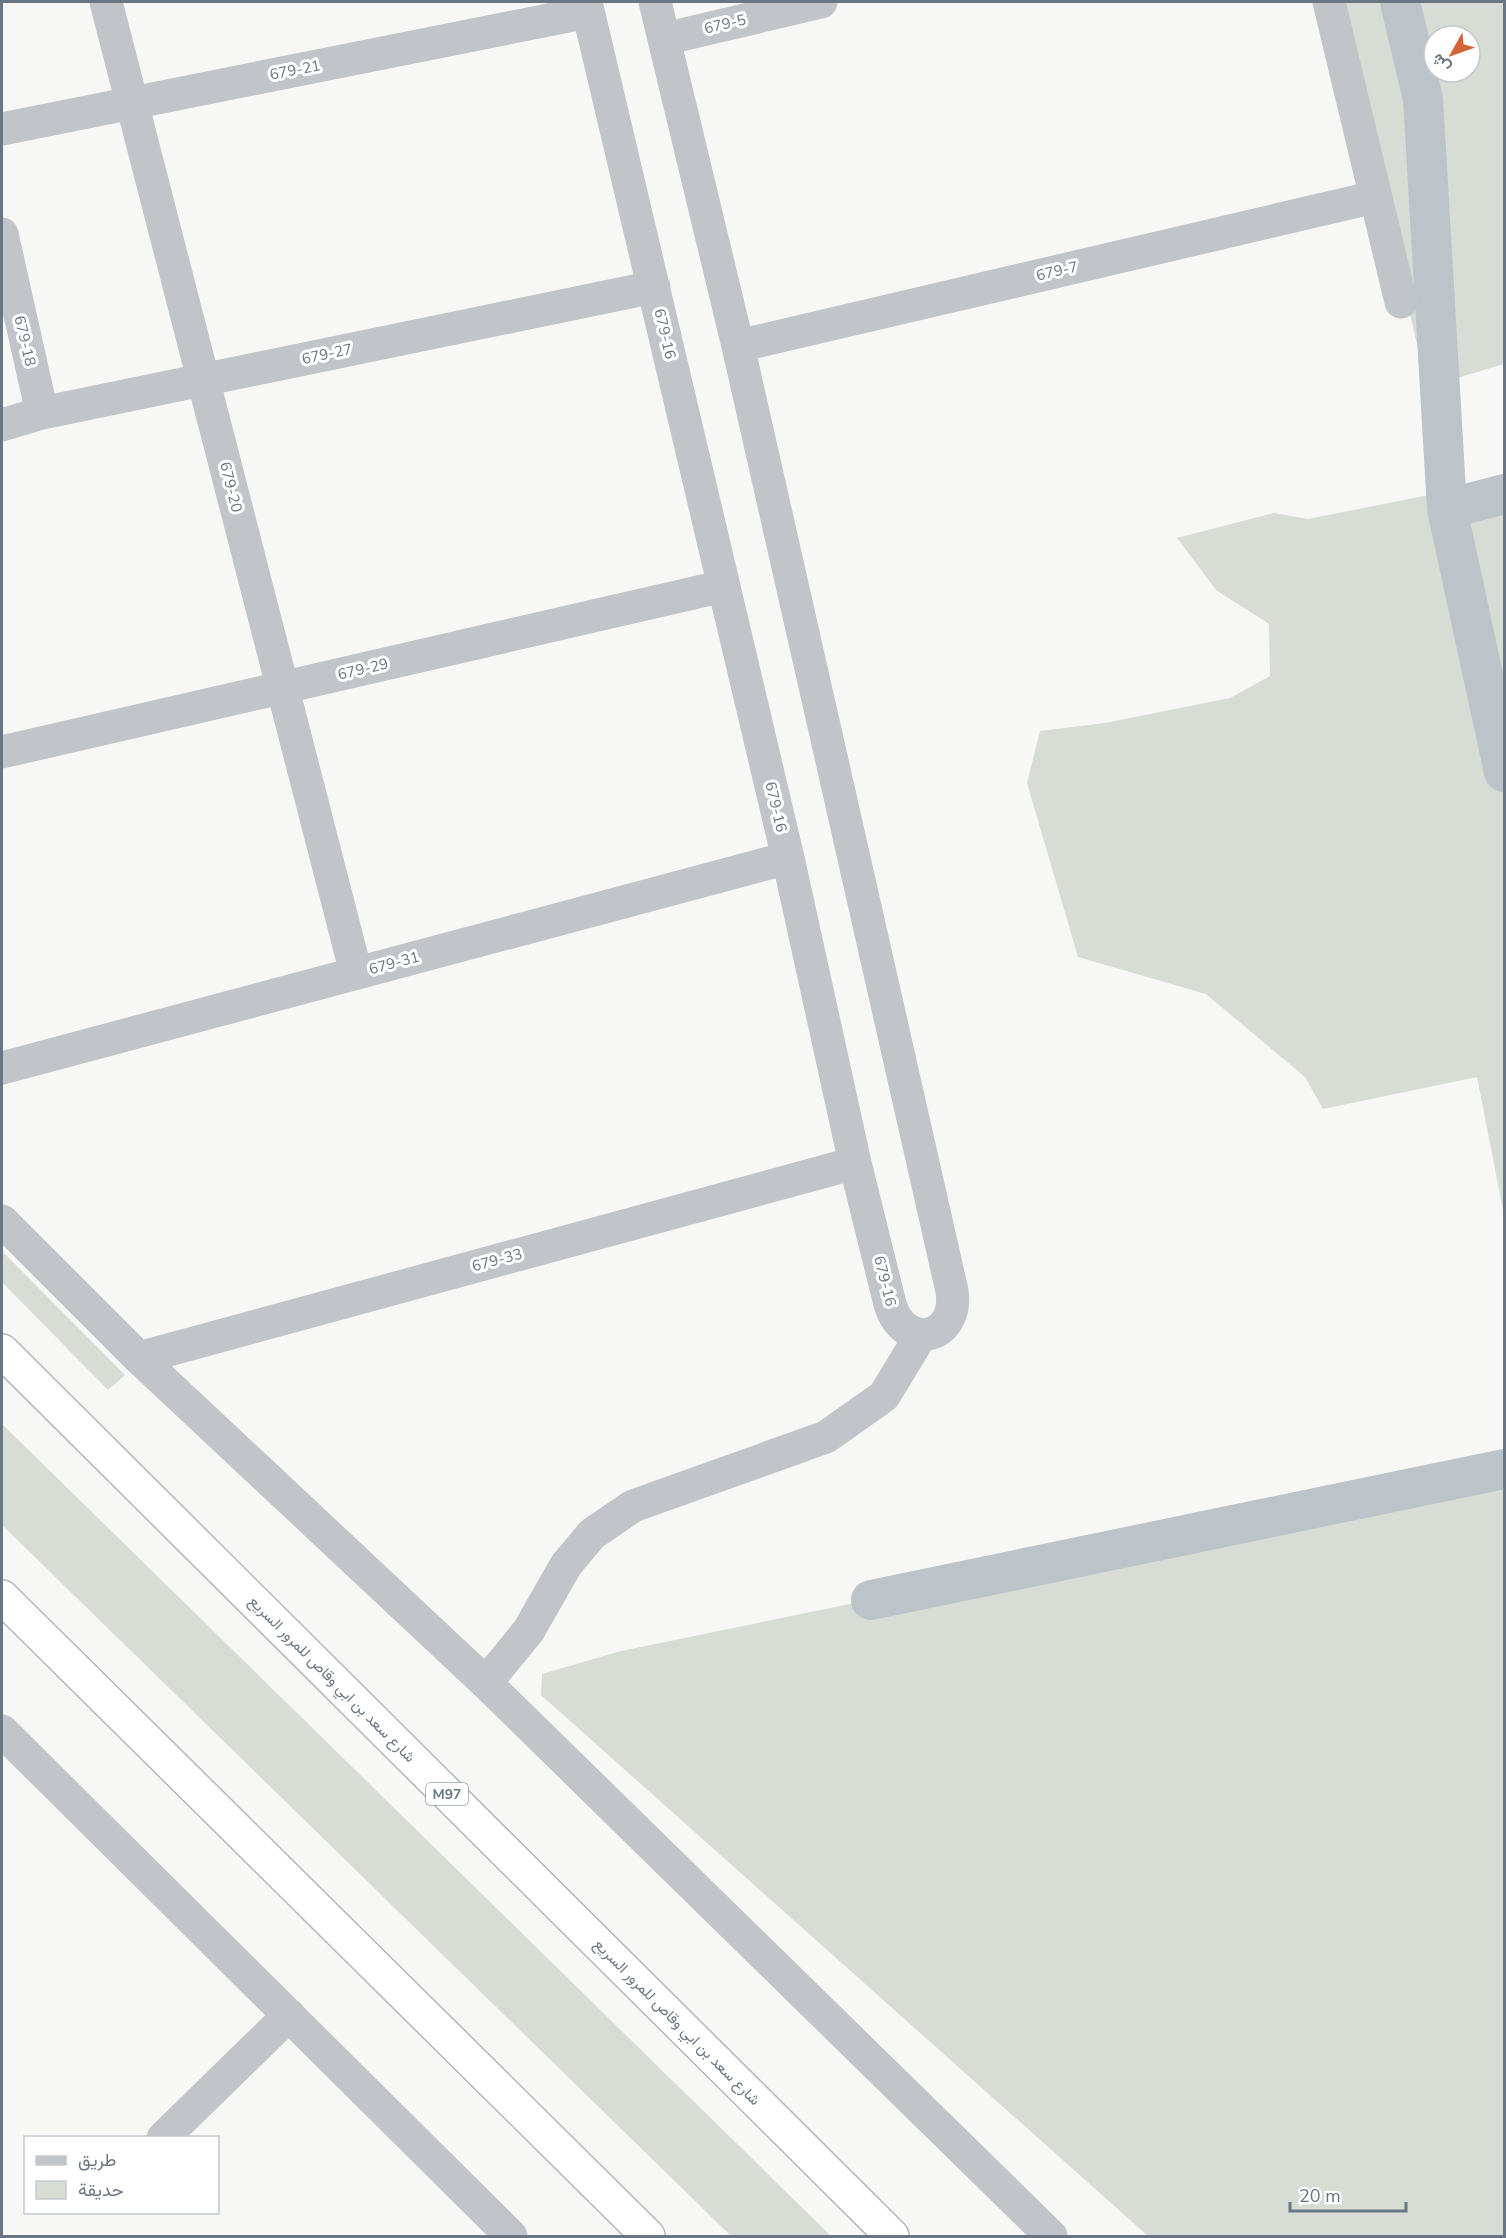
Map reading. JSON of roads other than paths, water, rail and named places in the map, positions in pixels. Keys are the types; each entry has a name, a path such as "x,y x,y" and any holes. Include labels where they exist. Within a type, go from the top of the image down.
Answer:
{"highway":[{"name":"شارع سعد بن ابي وقاص للمرور السريع","path":"2,1351 892,2236"},
{"path":"2,1597 648,2236"}],"street":[{"name":"679-20","path":"106,2 356,973"},
{"path":"486,1683 530,1630 566,1566 592,1534 633,1506 826,1437 884,1396 921,1335 936,1332 949,1321 954,1306 738,346 655,2"},
{"name":"679-5","path":"664,39 821,2"},
{"path":"1329,2 1401,302"},
{"name":"679-21","path":"2,129 587,7"},
{"name":"679-16","path":"587,7 788,858 855,1163 895,1319 906,1331 921,1335"},
{"name":"679-7","path":"738,346 1375,197"},
{"name":"679-18","path":"2,234 42,412"},
{"name":"679-27","path":"2,424 42,412 654,287"},
{"name":"679-29","path":"2,752 724,586"},
{"name":"679-31","path":"2,1068 788,858"},
{"name":"679-33","path":"139,1358 855,1163"},
{"path":"2,1221 139,1358 486,1683 1051,2236"},
{"path":"2,1731 511,2236"},
{"path":"165,2136 289,2015"}],"waterway":[{"path":"1400,2 1423,99 1447,509"},
{"path":"1504,494 1447,509 1504,772"},
{"path":"871,1600 1504,1469"}]}
